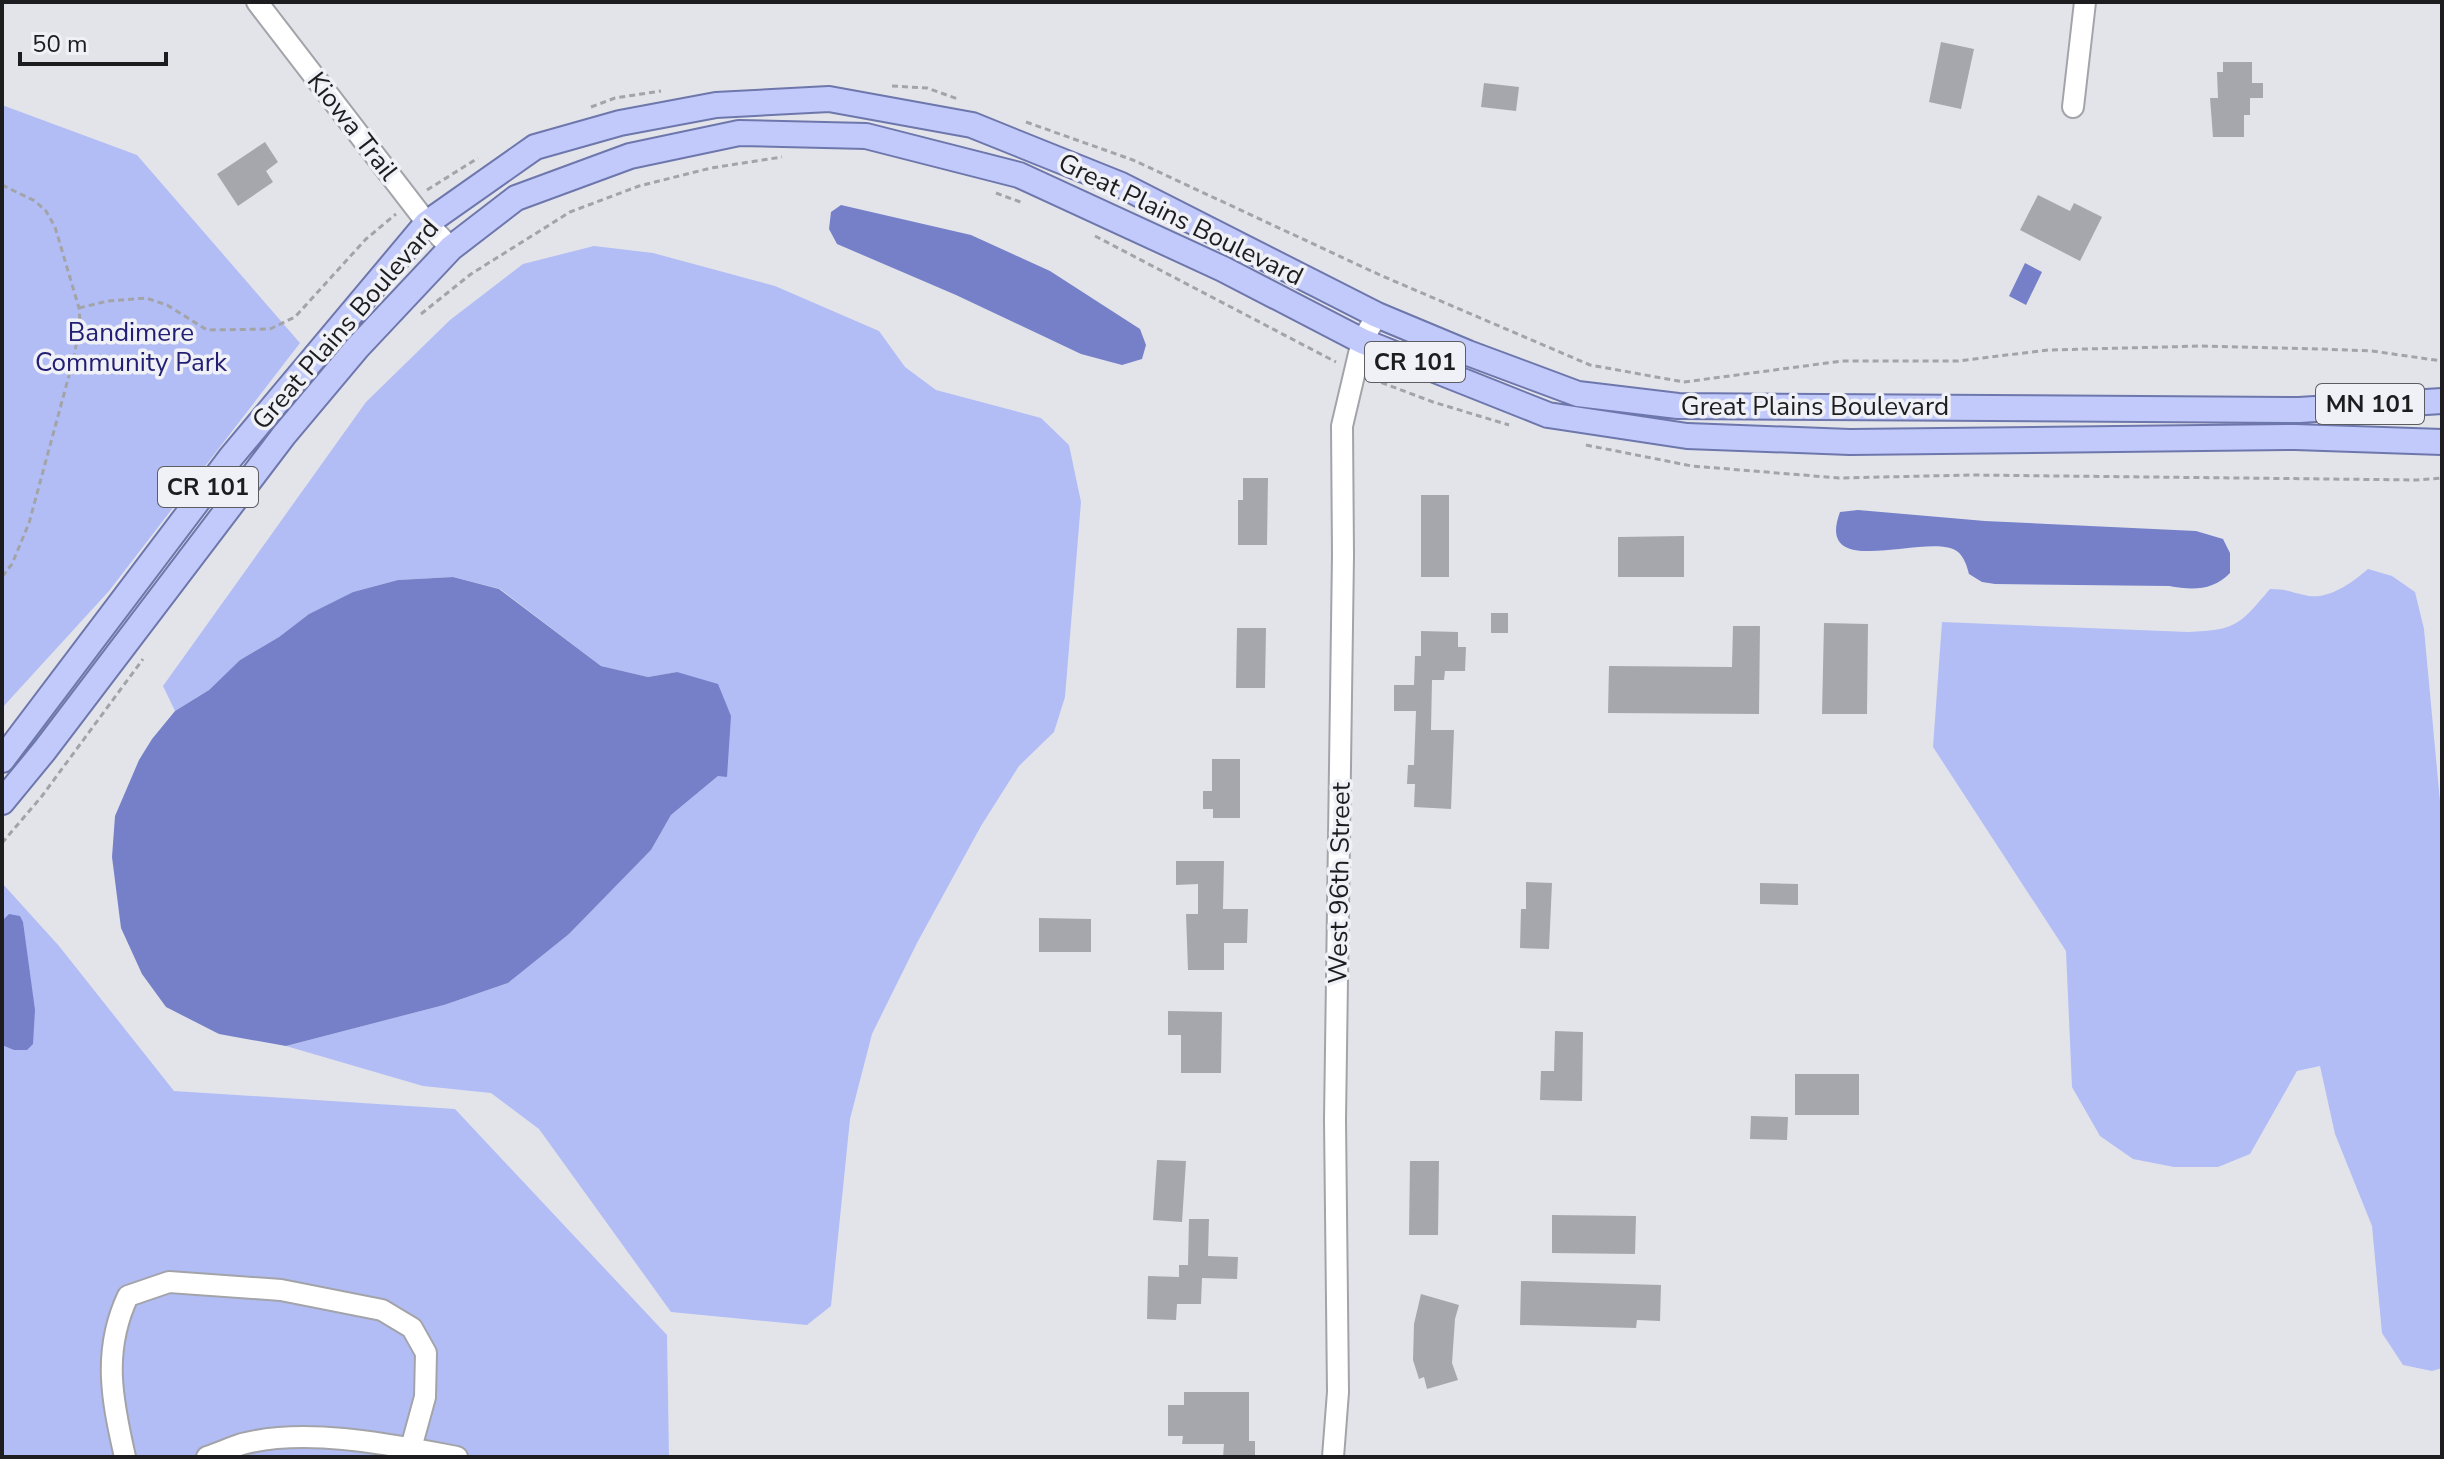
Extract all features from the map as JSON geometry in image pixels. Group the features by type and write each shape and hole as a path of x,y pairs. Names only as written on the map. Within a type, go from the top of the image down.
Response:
{"main road":[{"name":"Great Plains Boulevard","path":"2,760 231,457 427,223 535,147 620,123 716,105 829,99 972,125 1121,185 1377,315 1578,394 1677,406 2299,410 2442,401"},
{"name":"Great Plains Boulevard","path":"2,802 284,435 357,348 451,248 516,198 630,156 739,133 866,136 1019,175 1223,269 1362,341 1548,415 1687,436 1850,442 2295,437 2442,442"}],"street":[{"name":"Kiowa Trail","path":"257,2 427,223 451,248"},
{"path":"2073,107 2085,2"},
{"name":"West 96th Street","path":"1333,1457 1338,1392 1335,1120 1342,426 1362,341 1377,315"},
{"path":"125,1457 112,1398 113,1338 128,1296 169,1282 281,1290 382,1310 412,1328 426,1353 425,1397 411,1448"},
{"path":"207,1457 244,1444 288,1439 366,1440 457,1457"}],"path":[{"path":"414,321 471,274 570,212 639,186 711,168 782,157"},
{"path":"2,185 35,201 46,211 79,308 80,323 74,357 29,523 12,564 2,577"},
{"path":"988,190 1030,205"},
{"path":"1092,234 1354,372 1433,402 1518,427"},
{"path":"1578,442 1692,466 1839,478 1971,475 2442,478"},
{"path":"2,843 42,796 147,653"}],"green space":[{"name":"Bandimere Community Park","path":"2,105 137,155 300,343 109,591 2,708"},
{"path":"594,246 653,253 775,286 879,331 905,367 936,390 1041,418 1069,445 1081,502 1065,697 1054,732 1019,766 981,826 872,1034 850,1119 831,1306 807,1325 671,1312 539,1129 491,1093 423,1086 286,1046 444,1005 508,983 569,934 651,850 671,815 718,776 727,776 677,672 648,677 601,666 500,589 453,577 398,580 353,592 309,614 279,637 240,660 209,690 175,711 163,686 366,402 450,320 523,264"},
{"path":"2368,569 2392,576 2415,592 2424,629 2442,823 2442,1368 2432,1371 2403,1365 2382,1333 2372,1226 2335,1134 2320,1066 2297,1071 2250,1154 2218,1167 2174,1167 2133,1159 2100,1136 2072,1087 2066,951 1933,747 1942,622 2188,632 2217,630 2243,618 2270,589 2309,596 2325,595 2348,584"},
{"path":"2,883 59,946 174,1091 455,1109 667,1335 669,1457 2,1457"}],"shaded area":[{"path":"841,205 971,235 1050,271 1140,329 1146,345 1142,359 1122,365 1081,354 956,295 837,244 829,229 831,212"},
{"path":"2025,263 2042,272 2026,305 2009,296"},
{"path":"1858,510 1985,521 2196,531 2223,539 2230,553 2230,573 2217,583 2194,588 1982,582 1969,574 1958,552 1944,547 1879,551 1843,546 1836,533 1840,512"},
{"path":"453,577 499,589 601,666 648,677 677,672 718,684 731,716 727,777 718,776 671,815 651,850 569,934 508,983 444,1005 286,1046 219,1034 166,1007 142,974 121,928 112,857 115,816 139,760 152,739 175,711 209,690 240,660 279,637 309,614 353,592 398,580"},
{"path":"9,914 20,916 23,922 35,1010 33,1044 27,1050 14,1050 2,1045 2,921"}],"building":[{"path":"1941,42 1974,49 1961,109 1929,102"},
{"path":"2223,62 2252,62 2252,83 2263,83 2263,98 2250,98 2250,115 2244,115 2244,137 2213,137 2210,98 2218,98 2217,72 2223,72"},
{"path":"1484,83 1519,87 1516,111 1481,107"},
{"path":"265,142 278,162 266,171 273,182 238,206 217,174"},
{"path":"2038,195 2070,211 2074,203 2102,217 2080,261 2020,230"},
{"path":"1243,478 1268,478 1267,545 1238,545 1238,500 1243,500"},
{"path":"1421,495 1449,495 1449,577 1421,577"},
{"path":"1684,536 1684,577 1618,577 1618,537"},
{"path":"1491,613 1508,613 1508,633 1491,633"},
{"path":"1824,623 1868,624 1867,714 1822,714"},
{"path":"1733,626 1760,626 1759,714 1608,713 1609,666 1732,667"},
{"path":"1237,628 1266,628 1265,688 1236,688"},
{"path":"1421,631 1458,632 1458,647 1466,647 1465,671 1445,671 1444,680 1432,680 1431,730 1454,730 1451,809 1414,807 1415,784 1407,784 1408,765 1414,765 1416,711 1394,711 1394,685 1414,685 1415,656 1421,656"},
{"path":"1212,759 1240,759 1240,818 1213,818 1213,809 1203,809 1203,791 1212,791"},
{"path":"1176,861 1224,861 1223,909 1248,909 1247,943 1224,943 1224,970 1188,970 1186,914 1198,914 1198,884 1176,885"},
{"path":"1526,882 1552,883 1549,949 1520,948 1521,909 1526,909"},
{"path":"1760,883 1798,884 1798,905 1760,904"},
{"path":"1039,918 1091,919 1091,952 1039,952"},
{"path":"1168,1011 1222,1012 1221,1073 1181,1073 1181,1035 1168,1035"},
{"path":"1555,1031 1583,1032 1582,1101 1540,1100 1541,1071 1554,1071"},
{"path":"1795,1074 1859,1074 1859,1115 1795,1115"},
{"path":"1751,1116 1788,1117 1787,1140 1750,1139"},
{"path":"1157,1160 1186,1161 1182,1222 1153,1220"},
{"path":"1410,1161 1439,1161 1438,1235 1409,1235"},
{"path":"1552,1215 1636,1216 1635,1254 1552,1253"},
{"path":"1189,1219 1209,1219 1208,1256 1238,1257 1237,1279 1202,1278 1201,1304 1177,1304 1176,1320 1147,1319 1148,1276 1179,1277 1179,1265 1188,1265"},
{"path":"1521,1281 1661,1285 1660,1321 1637,1320 1636,1328 1520,1325"},
{"path":"1421,1294 1459,1305 1452,1363 1458,1380 1427,1389 1424,1377 1419,1379 1413,1360 1414,1324"},
{"path":"1184,1392 1249,1392 1249,1441 1255,1441 1255,1457 1223,1457 1224,1444 1182,1444 1183,1436 1168,1436 1168,1405 1184,1405"}]}
